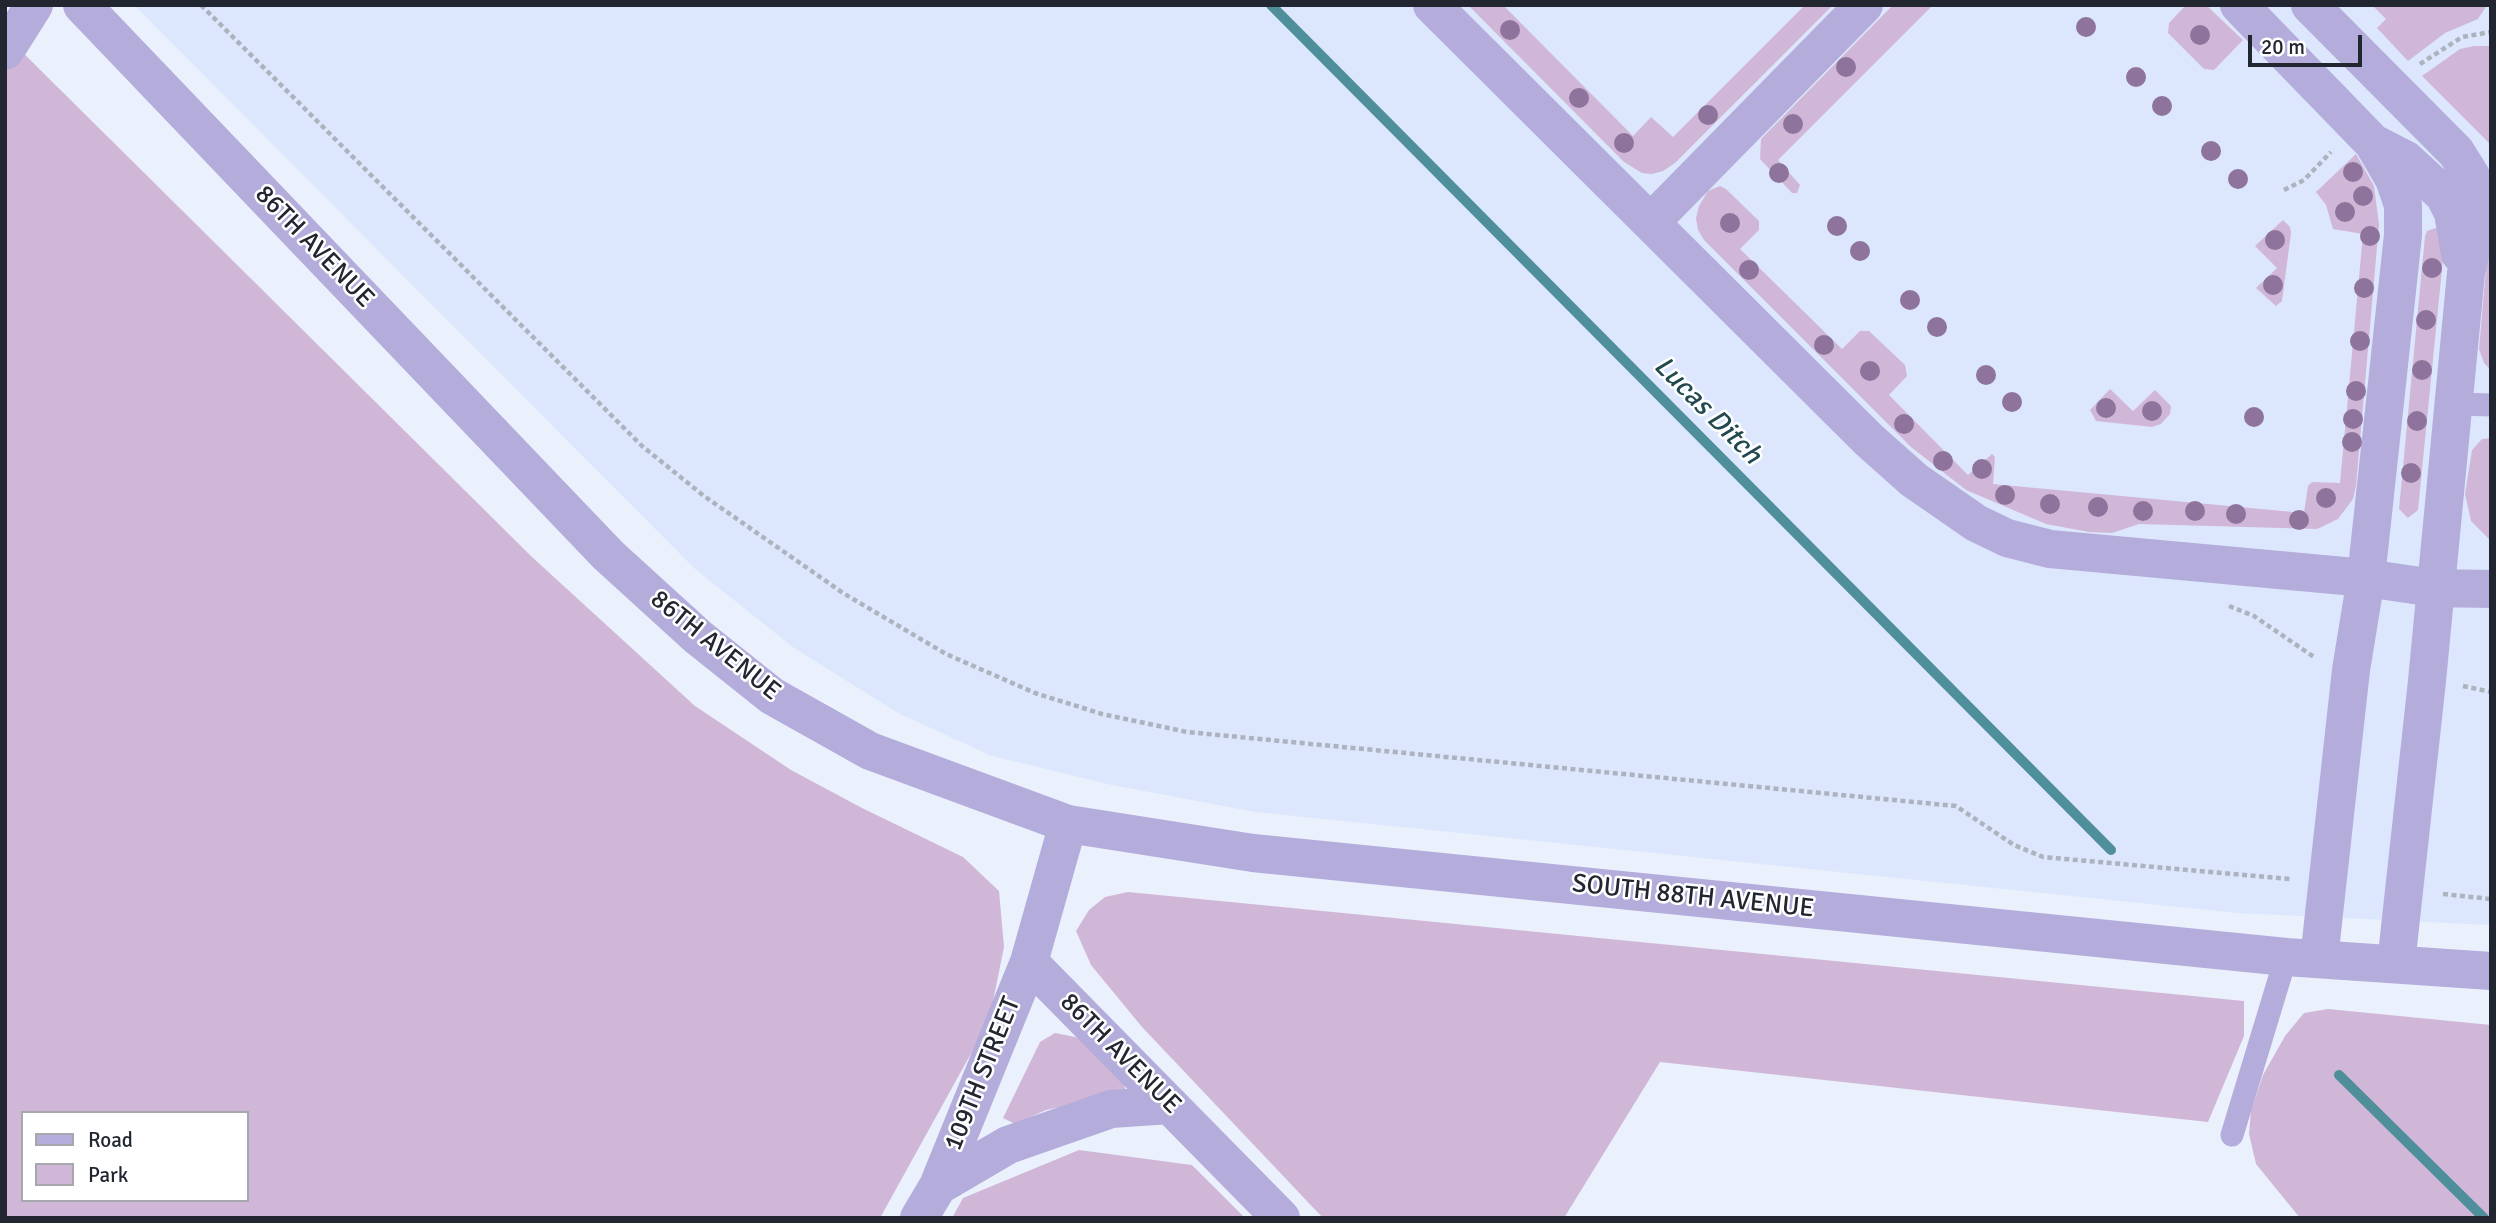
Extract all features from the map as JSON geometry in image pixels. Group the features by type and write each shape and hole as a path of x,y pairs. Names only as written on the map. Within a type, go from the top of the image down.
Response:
{"street":[{"path":"5,51 34,5"},
{"name":"86TH AVENUE","path":"82,5 608,555 698,637 772,696 870,751 1068,824"},
{"path":"1432,5 1868,440 1914,480 1976,523 2007,538 2050,549 2366,578 2434,588 2491,589"},
{"path":"1651,222 1864,5"},
{"path":"2239,5 2373,143 2394,179 2403,205 2403,235 2366,578 2303,958"},
{"path":"2310,5 2456,152 2471,176 2476,199 2474,238 2466,273"},
{"path":"2373,143 2406,160 2444,195 2453,213 2466,273 2473,405 2434,588 2427,681 2396,964 2491,971"},
{"path":"1029,962 1068,824"},
{"name":"SOUTH 88TH AVENUE","path":"1068,824 1253,853 2303,958 2396,964"},
{"name":"86TH AVENUE","path":"1029,962 1281,1218"},
{"name":"109TH STREET","path":"928,1202 1029,962"},
{"name":"109TH STREET","path":"928,1202 1008,1145 1111,1108 1170,1105"}],"lane":[{"path":"2232,1135 2303,958"}],"path":[{"path":"201,5 642,446 704,496 843,593 946,654 1035,693 1102,714 1187,732 1956,806 2014,845 2043,857 2075,862 2291,879 2293,865"},
{"path":"2416,66 2462,37 2491,32"},
{"path":"2284,190 2304,180 2332,151"},
{"path":"2460,685 2491,692"},
{"path":"2442,894 2491,899"}],"shaded area":[{"path":"134,5 2491,5 2491,925 2237,913 1256,812 1112,785 992,756 898,713 794,648 695,569"}],"green space":[{"path":"1468,5 1503,5 1633,136 1651,117 1673,137 1805,5 1833,5 1675,163 1652,174 1642,173 1624,162"},
{"path":"1893,5 1933,5 1778,160 1800,185 1797,193 1792,193 1760,159 1761,139"},
{"path":"2186,5 2206,5 2243,40 2214,70 2204,69 2168,33 2169,23"},
{"path":"2372,5 2487,5 2478,19 2445,33 2408,61 2377,28 2386,19"},
{"path":"5,35 532,557 695,706 791,770 963,857 999,891 1004,947 989,1021 880,1218 5,1218"},
{"path":"2491,46 2491,145 2422,76 2460,49"},
{"path":"2356,154 2374,186 2379,224 2356,486 2353,499 2338,519 2317,529 2139,524 2112,533 2089,532 2046,524 1966,490 1911,447 1704,240 1698,230 1696,218 1699,206 1708,191 1720,186 1726,189 1759,221 1759,230 1740,249 1842,349 1860,331 1869,331 1905,365 1907,376 1889,395 1968,475 1992,454 1995,457 1993,484 2304,513 2308,486 2312,482 2340,483 2363,234 2333,229 2326,205 2316,192"},
{"path":"2491,211 2491,370 2484,363 2479,349"},
{"path":"2283,220 2290,227 2291,233 2282,301 2276,306 2256,288 2277,268 2255,246"},
{"path":"2436,228 2445,239 2418,510 2408,518 2399,509 2425,236 2427,231"},
{"path":"2110,389 2133,411 2155,390 2171,406 2170,414 2161,424 2152,427 2096,421 2090,410"},
{"path":"2491,438 2491,541 2471,521 2465,494 2472,450 2482,439"},
{"path":"1128,892 2244,1001 2244,1036 2208,1122 1660,1062 1564,1218 1323,1218 1142,1027 1091,965 1076,931 1089,910 1105,897"},
{"path":"2328,1009 2491,1025 2491,1218 2300,1218 2256,1164 2249,1134 2251,1111 2263,1075 2285,1036 2304,1013"},
{"path":"1055,1033 1080,1038 1122,1076 1126,1093 1046,1110 1015,1124 1003,1118 1040,1042"},
{"path":"1079,1150 1192,1165 1245,1218 952,1218 963,1198"}],"waterway":[{"name":"Lucas Ditch","path":"1271,5 2111,850"},
{"name":"Lucas Ditch","path":"2339,1075 2484,1218"}]}
